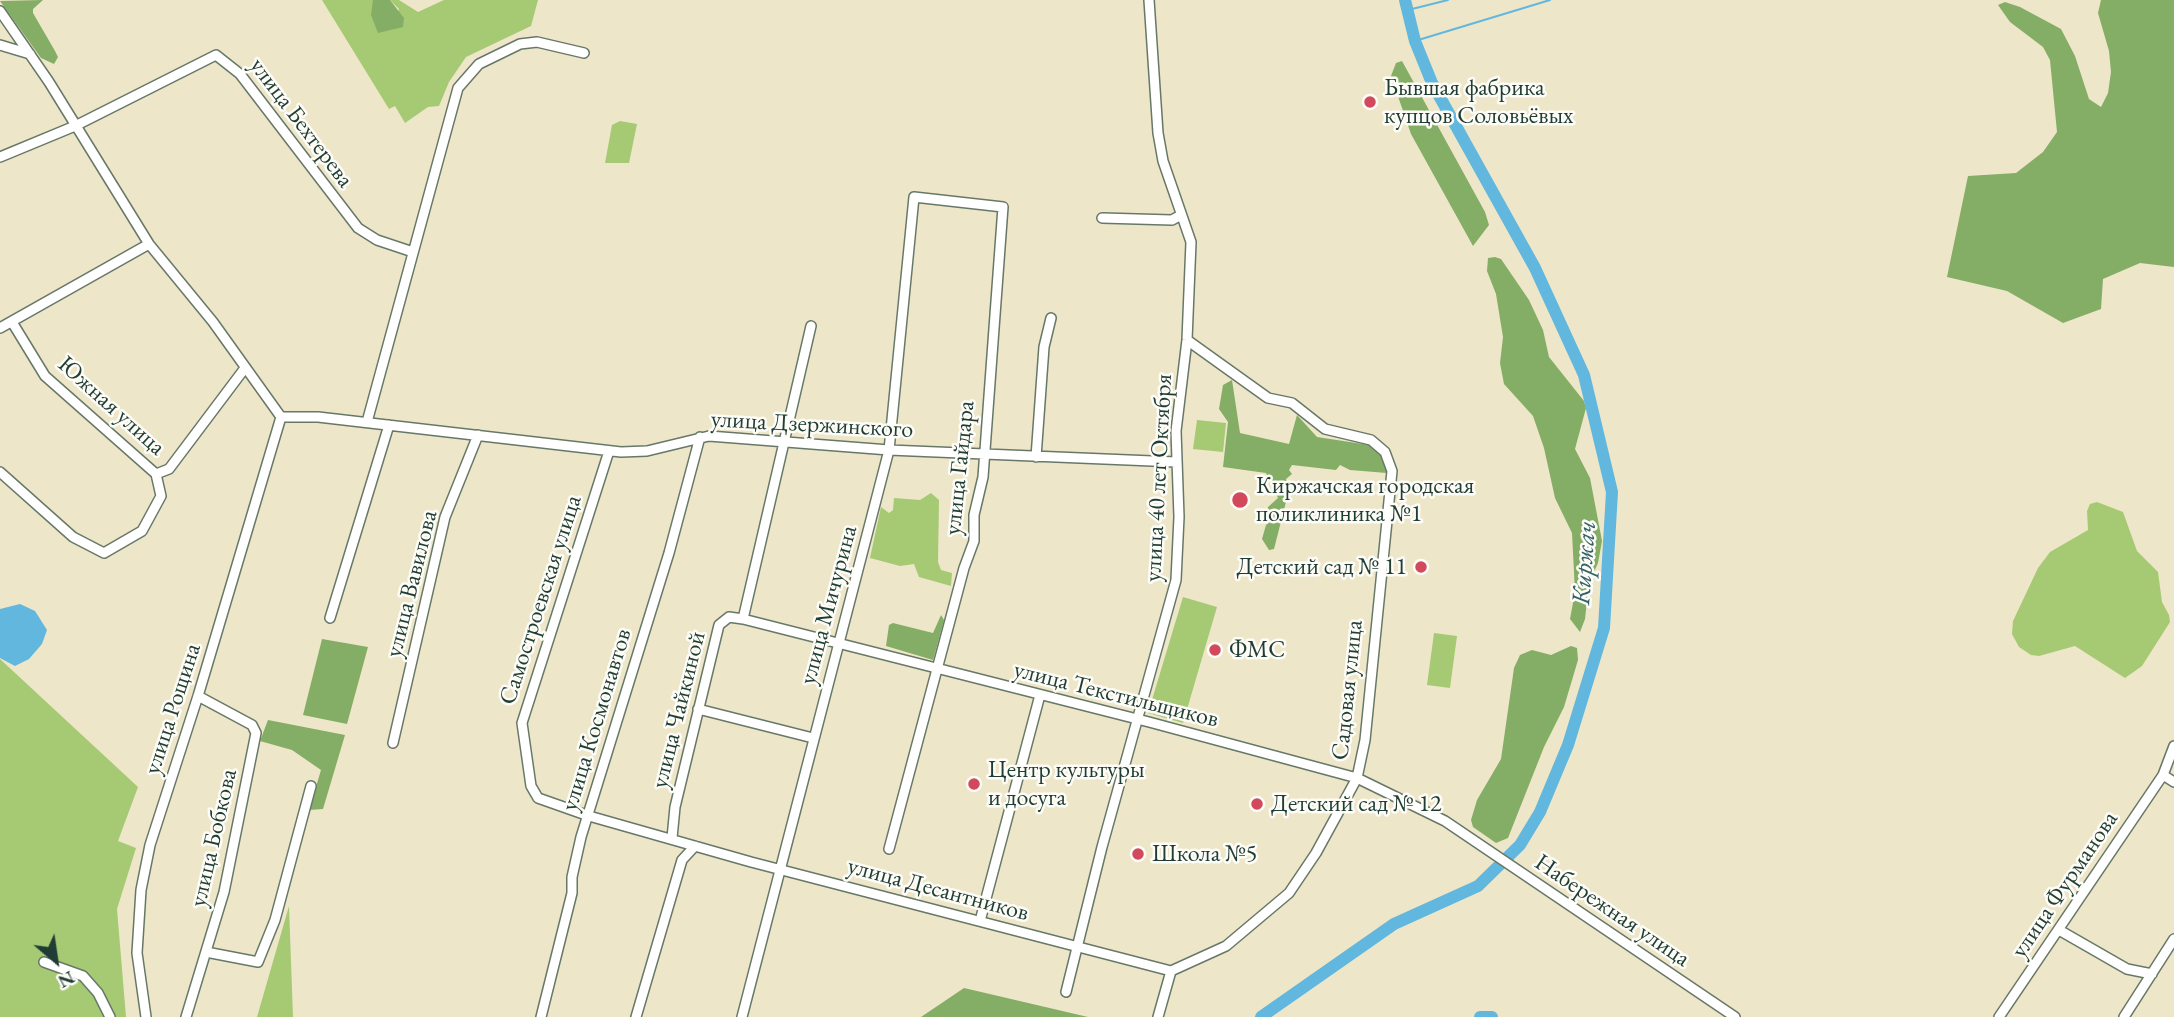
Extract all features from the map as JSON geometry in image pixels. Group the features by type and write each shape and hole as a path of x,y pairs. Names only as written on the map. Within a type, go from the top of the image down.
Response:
{"street":[{"name":"улица 40 лет Октября","path":"1066,992 1176,580 1179,517 1177,419 1187,340 1191,242 1163,161 1158,133 1149,0"},
{"path":"0,11 30,54 149,244 213,322 281,417"},
{"path":"367,422 452,103 468,74 493,55 529,42 584,53"},
{"path":"0,45 30,54"},
{"name":"улица Бехтерева","path":"0,157 75,126 212,55 222,57 240,74 358,228 377,240 413,252"},
{"name":"улица Гайдара","path":"889,849 964,568 974,541 974,515 983,477 1003,208 914,197"},
{"name":"улица Мичурина","path":"742,1017 813,738 841,644 889,450 914,197"},
{"path":"1102,218 1172,220 1181,215"},
{"path":"0,328 149,244"},
{"path":"1036,457 1044,347 1051,318"},
{"name":"Южная улица","path":"12,321 45,376 156,474 169,469 245,368"},
{"name":"улица Чайкиной","path":"681,860 674,839 675,807 698,709 719,625 729,618 743,620 811,326"},
{"name":"Садовая улица","path":"1171,971 1226,946 1289,893 1316,853 1357,778 1365,740 1392,471 1385,452 1371,440 1325,429 1292,403 1268,398 1187,340"},
{"name":"улица Дзержинского","path":"281,417 318,417 367,422 609,451 647,451 700,437 984,455 1176,462"},
{"name":"улица Рощина","path":"146,1017 137,953 141,890 150,845 198,696 281,417"},
{"path":"330,618 389,425"},
{"name":"улица Вавилова","path":"393,743 445,517 478,435"},
{"name":"улица Космонавтов","path":"541,1017 589,816 700,437"},
{"name":"Самостроевская улица","path":"589,816 542,800 531,786 522,723 609,451"},
{"path":"0,472 73,537 104,553 142,531 161,496 156,474"},
{"name":"улица Текстильщиков","path":"743,620 1138,719 1357,778 1398,795 1468,837"},
{"path":"980,921 1040,695"},
{"name":"улица Бобкова","path":"186,1017 224,892 256,733 253,725 198,696"},
{"path":"698,709 813,738"},
{"name":"улица Фурманова","path":"1999,1017 2163,775 2174,746"},
{"path":"2163,775 2174,782"},
{"path":"206,952 258,962 275,920 311,786"},
{"path":"589,816 674,839"},
{"name":"Набережная улица","path":"1468,837 1735,1017"},
{"name":"улица Десантников","path":"674,839 1171,971"},
{"name":"улица Чайкиной","path":"636,1017 681,860 695,846"},
{"path":"2059,930 2127,969 2152,974"},
{"path":"2124,1017 2174,939"},
{"path":"44,962 83,975 98,992 110,1017"},
{"path":"1158,1017 1171,971"}],"green space":[{"path":"43,0 33,9 33,13 58,57 54,64 41,58 0,1"},
{"path":"322,0 373,0 386,31 392,27 399,9 390,0 399,0 418,12 444,0 538,0 531,26 466,57 449,82 439,106 428,107 405,123 395,106 389,109"},
{"path":"373,0 390,0 404,18 403,27 378,33 371,15"},
{"path":"2101,0 2174,0 2174,267 2140,263 2103,279 2101,309 2063,323 2007,291 1947,277 1968,176 2016,173 2043,152 2057,132 2050,60 2043,47 2010,22 1998,5 2005,2 2020,7 2061,29 2075,56 2089,99 2101,107 2108,93 2111,72 2109,51 2098,13"},
{"path":"1402,61 1485,212 1489,225 1473,246 1411,134 1391,76 1396,63"},
{"path":"620,121 637,124 629,163 605,163 612,125"},
{"path":"1488,258 1501,259 1529,300 1543,330 1549,357 1584,401 1586,408 1575,449 1590,478 1602,541 1598,563 1589,583 1585,619 1580,632 1570,619 1575,592 1572,533 1555,498 1544,448 1533,416 1504,384 1500,363 1503,337 1496,294 1487,271"},
{"path":"1232,380 1240,433 1289,444 1297,415 1317,437 1376,446 1383,455 1387,473 1350,470 1340,465 1336,470 1292,465 1289,470 1292,474 1286,479 1289,490 1274,549 1269,550 1262,539 1266,525 1273,519 1267,512 1268,507 1278,498 1266,473 1223,467 1228,422 1219,409 1223,385"},
{"path":"1197,420 1226,423 1223,452 1193,449"},
{"path":"931,493 939,500 938,562 941,570 952,573 951,586 919,577 914,564 900,566 870,558 881,507 889,513 893,510 894,498 920,500"},
{"path":"2097,502 2123,512 2137,551 2158,572 2162,602 2169,615 2170,622 2142,666 2125,678 2075,646 2039,656 2031,655 2019,647 2012,634 2013,621 2038,568 2050,552 2088,530 2087,511 2090,504"},
{"path":"1183,597 1217,607 1183,723 1148,713"},
{"path":"941,615 944,620 933,660 886,646 889,625 893,623 933,633"},
{"path":"1434,633 1457,636 1450,688 1427,685"},
{"path":"322,639 368,647 347,724 303,715"},
{"path":"1571,646 1577,648 1578,660 1564,707 1544,747 1508,838 1496,843 1473,827 1471,820 1477,800 1501,759 1514,668 1520,655 1532,650 1551,655"},
{"path":"0,659 138,787 118,841 136,848 117,909 126,1017 0,1017"},
{"path":"268,720 345,735 323,809 309,810 321,770 292,750 260,741"},
{"path":"289,906 293,1017 257,1017"},
{"path":"964,988 1088,1017 921,1017"}],"water":[{"path":"20,604 35,611 47,630 42,644 29,659 15,666 0,658 0,609"}],"waterway":[{"name":"Киржач","path":"1261,1017 1394,924 1478,886 1520,845 1540,812 1568,745 1604,628 1612,492 1584,375 1535,268 1432,83 1415,41 1405,0"},
{"path":"1408,10 1448,0"},
{"path":"1415,41 1550,0"},
{"name":"Киржач","path":"1480,1017 1492,1017"}],"place":[{"name":"Бывшая фабрика купцов Соловьёвых","path":"1370,102"},
{"name":"Киржачская городская поликлиника №1","path":"1240,500"},
{"name":"Детский сад № 11","path":"1421,567"},
{"name":"ФМС","path":"1215,650"},
{"name":"Центр культуры и досуга","path":"974,784"},
{"name":"Детский сад № 12","path":"1257,804"},
{"name":"Школа №5","path":"1138,854"}]}
